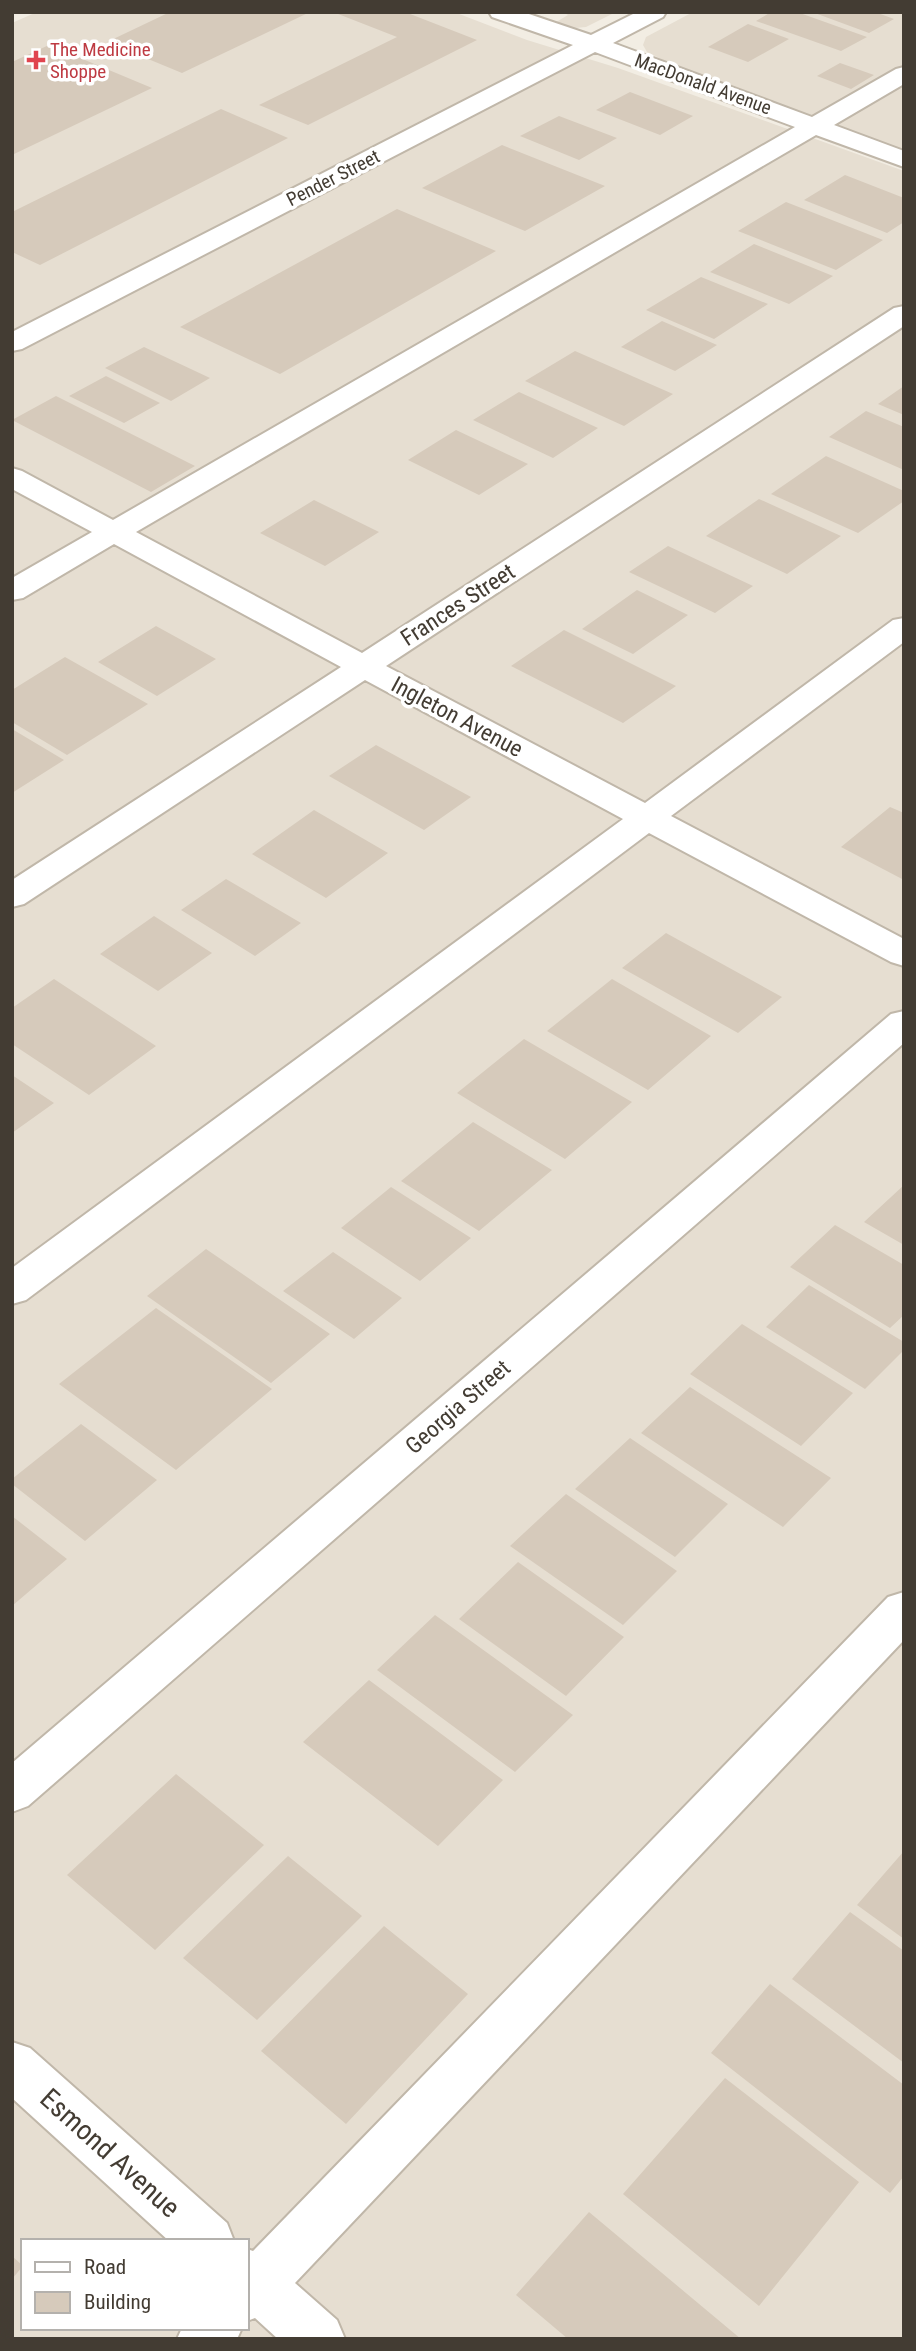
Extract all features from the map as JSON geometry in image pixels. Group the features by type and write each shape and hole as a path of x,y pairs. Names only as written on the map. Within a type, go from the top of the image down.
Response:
{"street":[{"name":"MacDonald Avenue","path":"500,12 904,160"},
{"name":"Pender Street","path":"12,343 655,12"},
{"path":"12,591 904,75"},
{"name":"Frances Street","path":"12,896 904,314"},
{"name":"Ingleton Avenue","path":"12,477 904,954"},
{"path":"12,1289 904,627"},
{"name":"Georgia Street","path":"12,1792 904,1023"},
{"path":"318,2339 250,2285 904,1610"},
{"name":"Esmond Avenue","path":"12,2066 206,2239"}],"shaded area":[{"path":"37,12 454,12 904,171 904,2339 12,2339 12,23"},
{"path":"563,12 616,12 586,27 564,29 553,24 568,15"},
{"path":"693,12 904,12 904,152 681,69 647,52 643,45 646,37"}],"building":[{"path":"170,12 310,12 182,73 107,42"},
{"path":"333,12 405,12 477,40 308,125 259,105 397,37"},
{"path":"771,12 797,12 867,37 841,51 756,21"},
{"path":"812,12 875,12 894,19 869,33"},
{"path":"748,24 789,39 748,62 708,47"},
{"path":"49,45 152,88 12,155 12,62"},
{"path":"840,63 874,75 851,89 817,76"},
{"path":"630,92 693,116 660,135 596,110"},
{"path":"221,109 288,138 40,265 12,252 12,212"},
{"path":"559,116 617,138 579,160 520,136"},
{"path":"502,145 605,186 525,231 422,188"},
{"path":"845,175 904,198 904,222 887,233 804,200"},
{"path":"786,202 883,240 836,270 738,231"},
{"path":"397,209 496,251 280,374 180,327"},
{"path":"754,244 833,276 789,304 710,272"},
{"path":"701,277 768,304 714,339 646,310"},
{"path":"662,321 717,345 675,371 621,347"},
{"path":"144,347 210,378 171,401 105,368"},
{"path":"575,351 673,394 624,426 525,381"},
{"path":"106,376 160,403 124,423 69,396"},
{"path":"904,386 904,415 878,404"},
{"path":"519,392 598,428 553,458 473,420"},
{"path":"56,396 195,466 151,492 12,420"},
{"path":"866,411 904,427 904,470 829,437"},
{"path":"456,430 528,464 479,495 408,460"},
{"path":"826,456 904,491 904,501 858,533 771,494"},
{"path":"759,499 841,536 787,574 706,536"},
{"path":"314,500 379,532 325,566 260,533"},
{"path":"668,546 753,586 715,613 629,572"},
{"path":"637,590 688,615 633,654 582,629"},
{"path":"156,626 216,659 157,696 98,662"},
{"path":"564,630 676,686 623,723 511,666"},
{"path":"65,657 148,704 67,755 12,722 12,690"},
{"path":"12,729 64,760 12,793"},
{"path":"376,745 471,797 424,830 329,776"},
{"path":"890,807 904,813 904,880 841,847"},
{"path":"314,810 388,853 326,898 252,854"},
{"path":"226,879 301,923 255,956 181,910"},
{"path":"154,916 212,953 158,991 100,954"},
{"path":"666,933 782,997 738,1033 622,968"},
{"path":"54,979 156,1046 89,1095 12,1044 12,1008"},
{"path":"612,979 711,1036 648,1090 547,1031"},
{"path":"524,1039 632,1102 565,1159 457,1093"},
{"path":"12,1075 54,1103 12,1133"},
{"path":"473,1122 552,1170 479,1231 401,1181"},
{"path":"904,1185 904,1245 864,1222"},
{"path":"391,1187 471,1238 420,1281 341,1228"},
{"path":"835,1225 904,1265 904,1315 890,1328 790,1267"},
{"path":"206,1249 330,1334 271,1383 147,1296"},
{"path":"333,1252 402,1298 354,1339 283,1291"},
{"path":"809,1285 904,1342 904,1350 865,1389 766,1327"},
{"path":"156,1308 272,1389 176,1470 59,1384"},
{"path":"742,1324 853,1393 801,1446 690,1374"},
{"path":"690,1387 831,1478 783,1527 641,1433"},
{"path":"81,1424 157,1480 85,1541 12,1484 12,1479"},
{"path":"630,1438 728,1504 675,1557 575,1489"},
{"path":"566,1494 677,1571 623,1625 510,1546"},
{"path":"12,1516 67,1559 12,1606"},
{"path":"518,1562 624,1637 566,1696 459,1619"},
{"path":"435,1615 573,1715 515,1772 377,1670"},
{"path":"369,1680 503,1780 438,1846 303,1742"},
{"path":"176,1774 264,1845 155,1950 67,1875"},
{"path":"904,1851 904,1939 857,1905"},
{"path":"288,1856 362,1916 257,2020 183,1958"},
{"path":"850,1912 904,1951 904,2063 792,1979"},
{"path":"384,1926 468,1994 346,2124 261,2051"},
{"path":"770,1984 904,2085 904,2176 890,2193 711,2053"},
{"path":"725,2078 859,2182 759,2306 623,2194"},
{"path":"589,2212 741,2339 568,2339 516,2295"},
{"path":"12,2256 21,2264 21,2268 12,2279"}],"place":[{"name":"The Medicine Shoppe","path":"36,60"}]}
